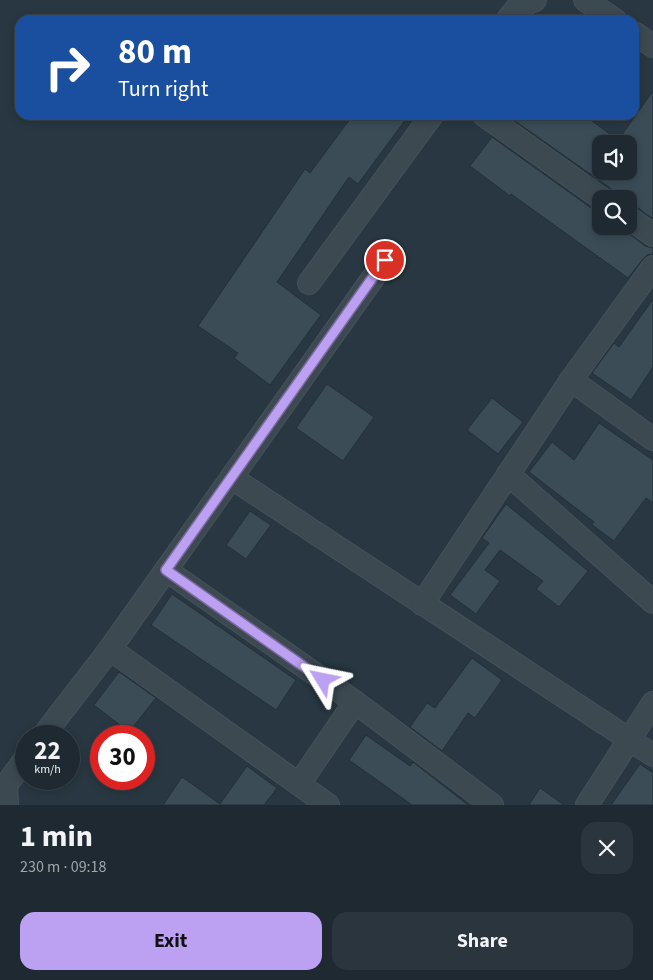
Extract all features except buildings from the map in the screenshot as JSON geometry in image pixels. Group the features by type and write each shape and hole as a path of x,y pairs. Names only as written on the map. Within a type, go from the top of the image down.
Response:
{"street":[{"path":"511,15 516,9 535,0"},
{"path":"585,0 607,15"},
{"path":"639,36 653,46"},
{"path":"309,283 428,120"},
{"path":"491,120 592,192"},
{"path":"637,224 653,235"},
{"path":"51,725 110,649 385,260"},
{"path":"422,604 571,380 653,267"},
{"path":"571,380 653,439"},
{"path":"508,474 653,602"},
{"path":"232,478 653,755"},
{"path":"166,570 355,702 492,805"},
{"path":"110,649 328,805"},
{"path":"299,784 355,702"},
{"path":"587,805 653,703"},
{"path":"7,805 6,784 15,772"}],"route":[{"path":"323,680 166,570 385,260"}]}
